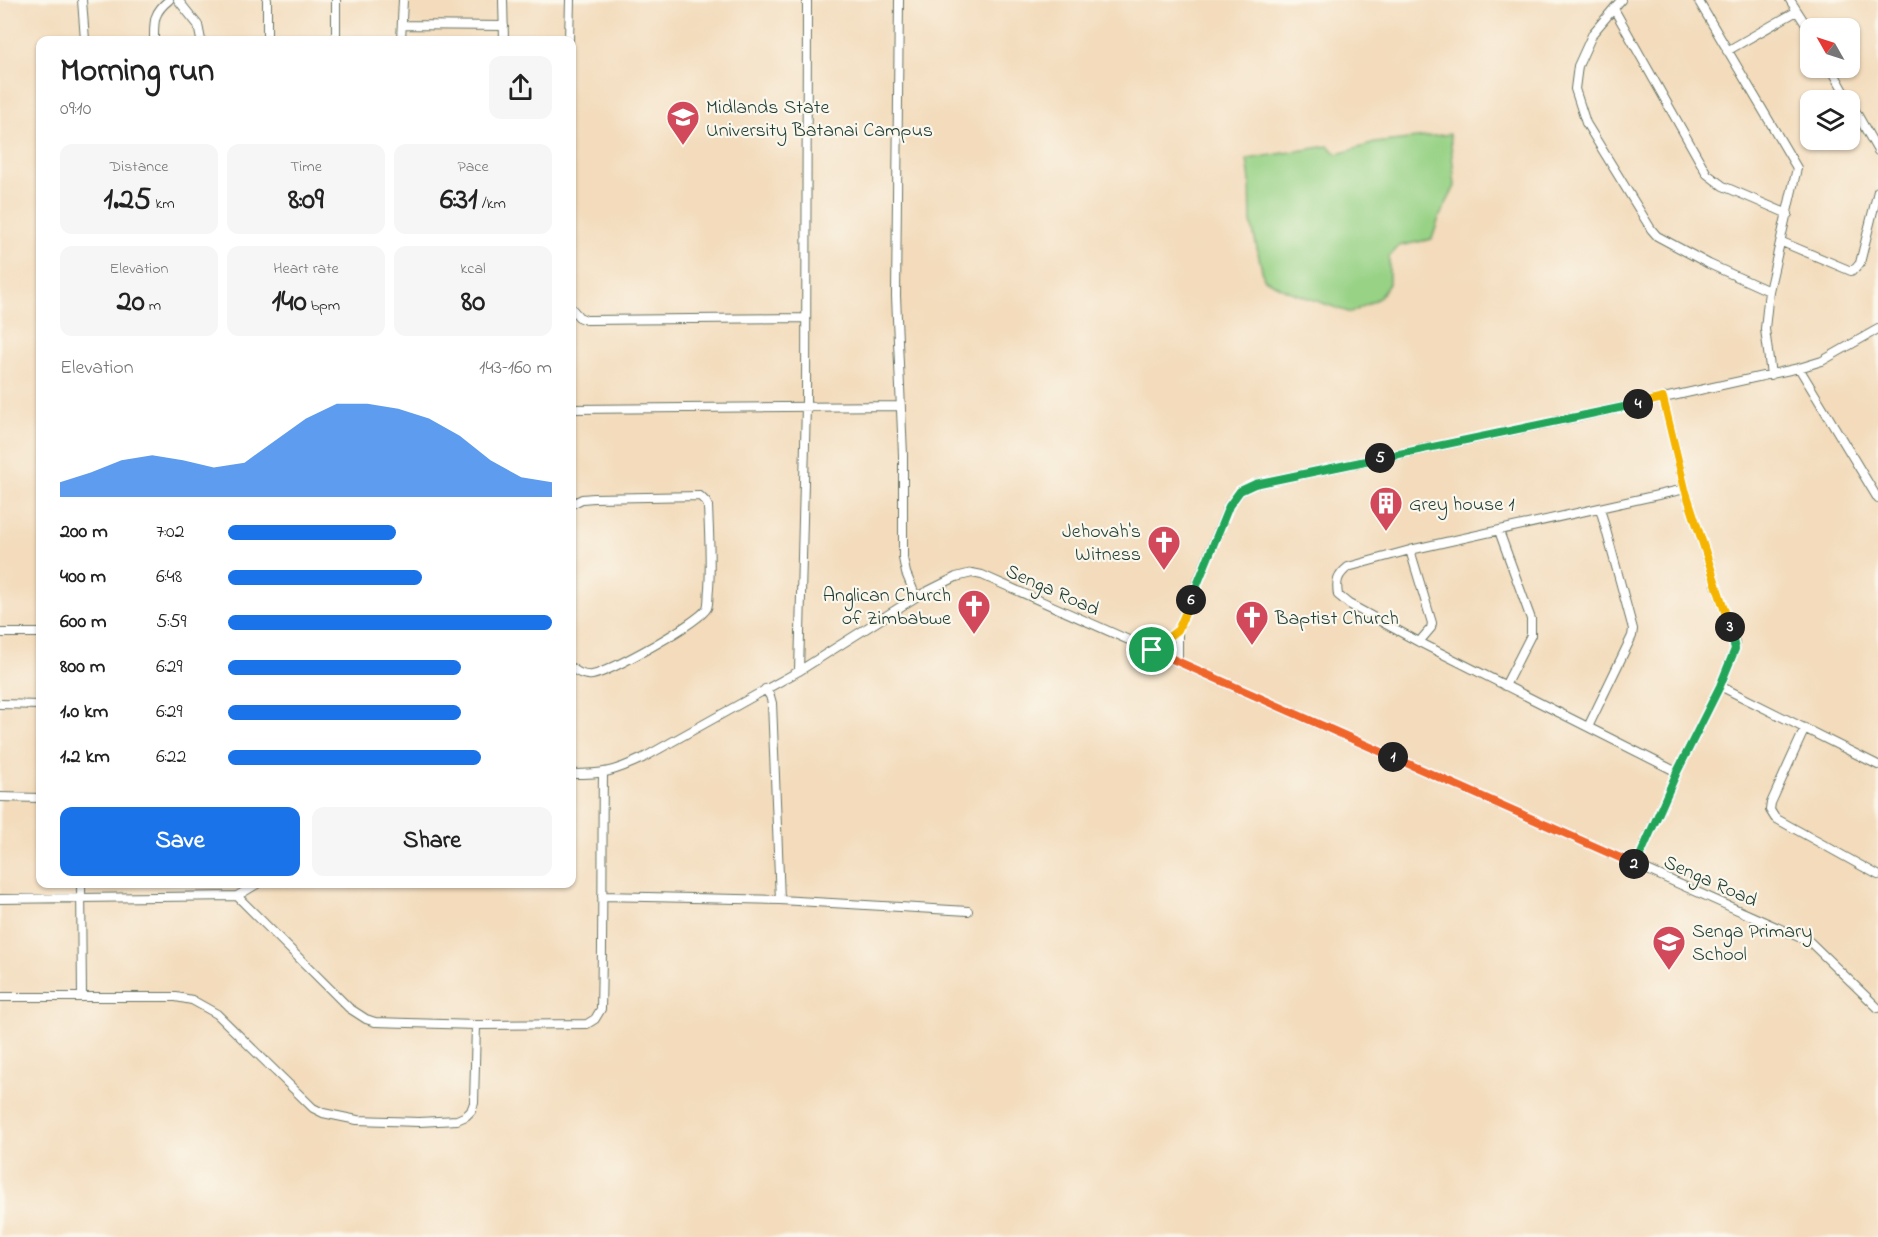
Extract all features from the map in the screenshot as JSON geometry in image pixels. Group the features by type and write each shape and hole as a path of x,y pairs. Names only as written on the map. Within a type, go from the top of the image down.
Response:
{"street":[{"path":"82,0 85,36"},
{"path":"154,36 155,18 168,0"},
{"path":"178,0 198,25 200,36"},
{"path":"267,0 267,36"},
{"path":"336,0 336,36"},
{"path":"402,36 403,0"},
{"path":"503,0 504,36"},
{"path":"569,36 570,0"},
{"path":"799,671 806,406 807,0"},
{"path":"899,0 896,296 903,455 903,558 906,573 916,597"},
{"path":"1621,0 1593,33 1578,66 1575,89 1586,123 1657,236 1709,264 1770,291"},
{"path":"1698,0 1797,168 1770,291 1765,329 1771,375"},
{"path":"1790,0 1801,18"},
{"path":"1614,9 1707,174 1723,186 1788,214"},
{"path":"1727,51 1797,11"},
{"path":"403,25 504,27"},
{"path":"1837,78 1878,151"},
{"path":"1782,242 1851,271 1860,263 1878,191"},
{"path":"576,314 586,320 806,318"},
{"path":"1178,661 1178,630 1229,506 1240,491 1255,484 1578,417 1799,368 1822,361 1878,330"},
{"path":"1799,368 1878,500"},
{"path":"1636,865 1735,649 1685,489 1663,398"},
{"path":"576,410 900,406"},
{"path":"1677,772 1419,642 1349,603 1338,595 1336,582 1348,567 1410,550 1685,489"},
{"path":"576,502 594,498 700,496 708,506 710,573 707,608 688,625 597,674 586,675 576,671"},
{"path":"1588,728 1632,636 1633,629 1600,508"},
{"path":"1499,531 1532,627 1531,635 1505,686"},
{"path":"1410,550 1432,623 1431,628 1419,642"},
{"name":"Senga Road","path":"576,774 603,774 643,758 799,671 916,597 956,577 972,573 982,575 1178,661 1810,942 1878,1008"},
{"path":"1152,650 1178,630"},
{"path":"0,633 36,633"},
{"path":"1720,686 1878,765"},
{"path":"765,689 772,703 780,900"},
{"path":"0,704 36,705"},
{"path":"1805,728 1771,803 1770,810 1775,818 1878,875"},
{"path":"237,896 349,1008 366,1019 383,1023 587,1024 595,1019 601,1009 603,774"},
{"path":"0,797 36,798"},
{"path":"81,888 82,997"},
{"path":"0,899 237,896 250,888"},
{"path":"602,896 780,900 968,911"},
{"path":"0,997 176,997 192,1000 217,1014 313,1108 323,1113 357,1120 428,1122 457,1120 466,1116 474,1103 476,1025"}],"green space":[{"path":"1450,134 1455,186 1439,218 1432,239 1399,246 1389,257 1389,284 1379,298 1351,313 1288,291 1264,279 1251,222 1247,159 1328,146 1338,154 1375,143"}],"place":[{"name":"Midlands State University Batanai Campus","path":"683,146"},
{"name":"Grey house 1","path":"1386,532"},
{"name":"Jehovah's Witness","path":"1164,571"},
{"name":"Anglican Church of Zimbabwe","path":"974,635"},
{"name":"Baptist Church","path":"1252,646"},
{"name":"Senga Primary School","path":"1669,971"}],"route":[{"path":"1663,398 1685,489 1735,643 1735,649 1720,686 1677,772 1636,865 1152,650 1178,630 1229,506 1240,491 1255,484 1663,398"}]}
